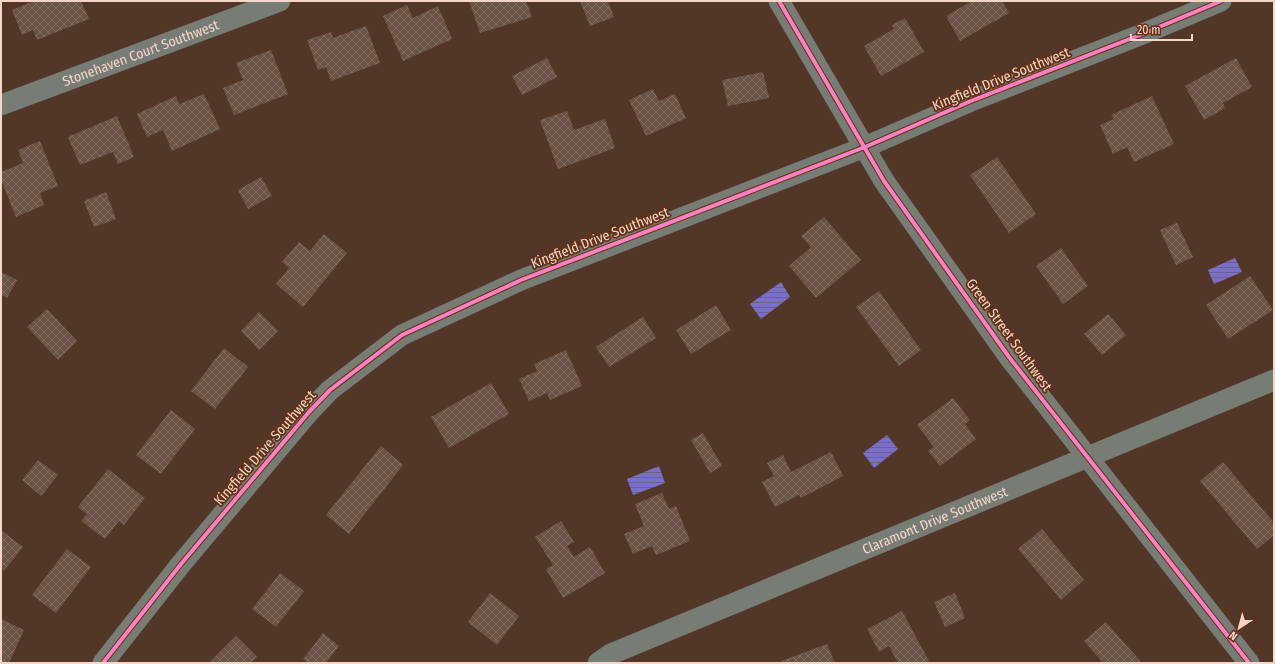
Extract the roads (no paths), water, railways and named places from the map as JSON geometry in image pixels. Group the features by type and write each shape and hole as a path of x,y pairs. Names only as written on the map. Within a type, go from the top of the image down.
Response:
{"street":[{"name":"Stonehaven Court Southwest","path":"1,105 280,1"},
{"name":"Green Street Southwest","path":"779,1 884,181 1009,357 1249,663"},
{"name":"Kingfield Drive Southwest","path":"103,663 181,564 309,412 330,390 402,335 522,280 864,147 971,101 1140,35 1221,1"},
{"name":"Claramont Drive Southwest","path":"598,663 619,651 1274,380"}]}
